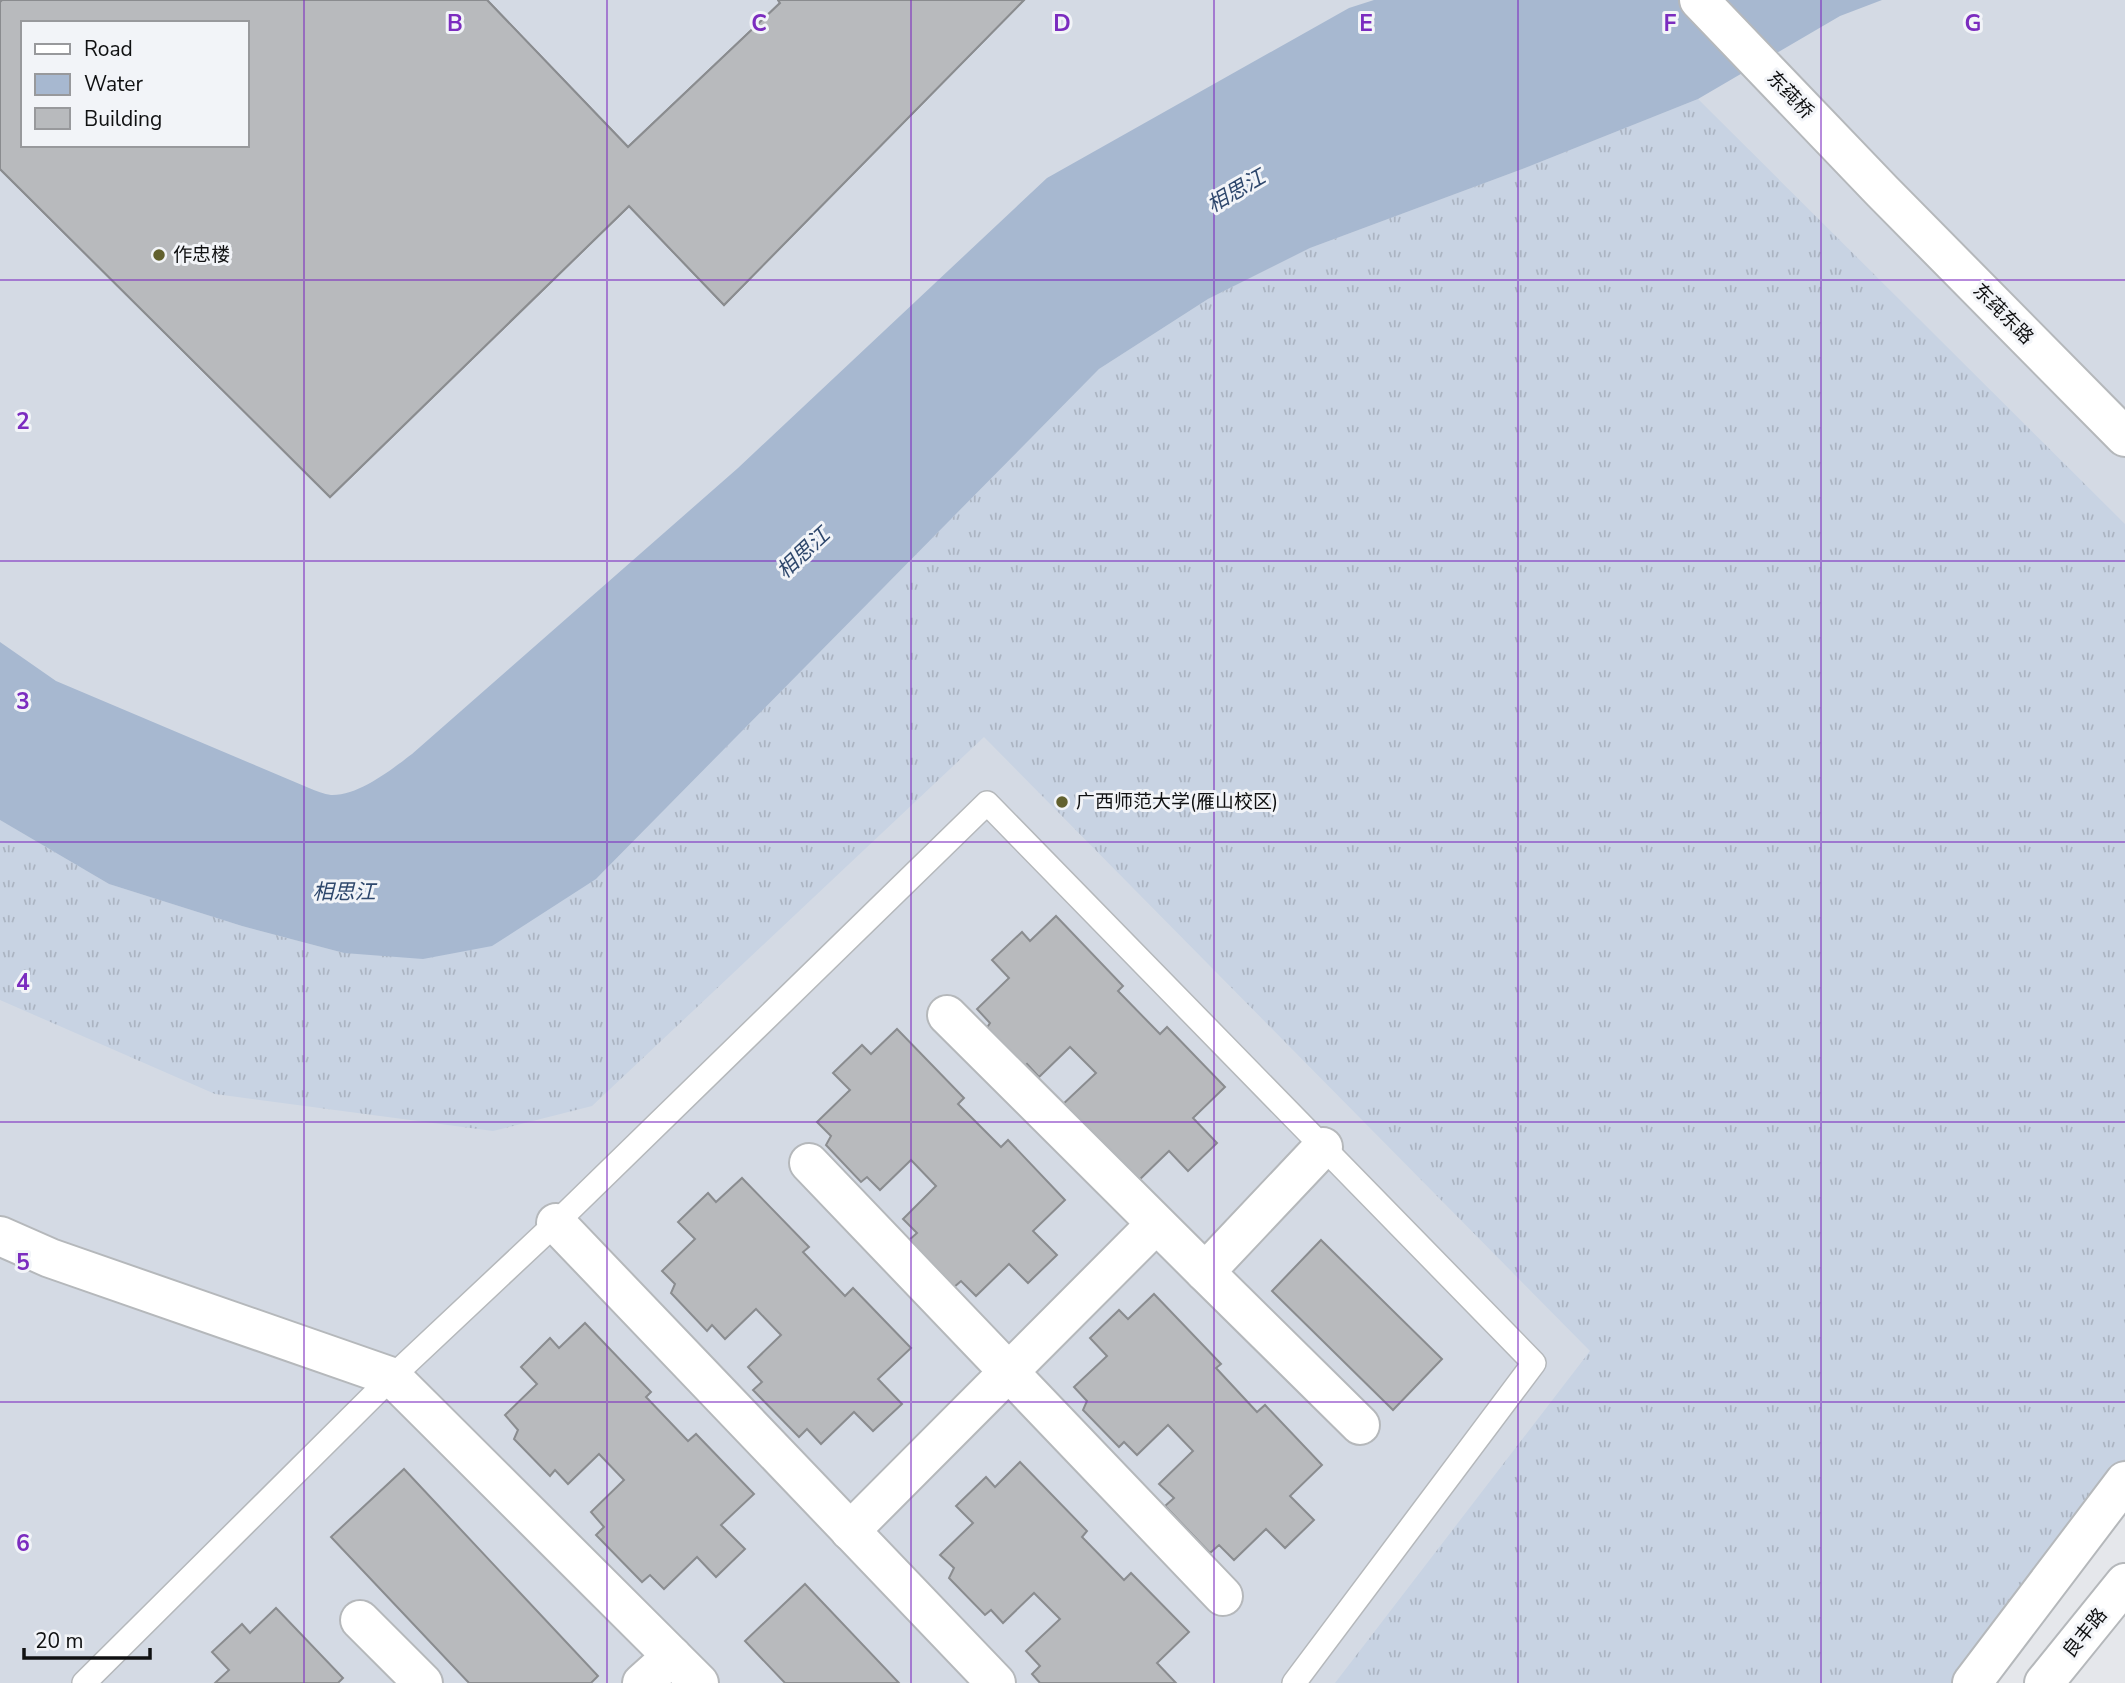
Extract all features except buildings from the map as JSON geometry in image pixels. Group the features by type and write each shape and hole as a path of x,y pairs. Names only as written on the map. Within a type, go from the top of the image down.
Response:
{"main road":[{"name":"东莼桥","path":"1699,0 1882,191"},
{"name":"东莼东路","path":"1882,191 2125,437"},
{"path":"947,1015 1360,1425"},
{"path":"1205,1272 1323,1147"},
{"path":"809,1163 1223,1596"},
{"path":"556,1223 996,1683"},
{"path":"850,1531 1156,1224"},
{"path":"0,1236 50,1258 393,1377 699,1683"},
{"path":"1972,1683 2125,1481"},
{"name":"良丰路","path":"2044,1683 2125,1583"},
{"path":"360,1620 423,1683"},
{"path":"642,1683 672,1656"}],"lane":[{"path":"84,1683 393,1377 556,1223 987,803 1534,1363 1294,1683"}],"shaded area":[{"name":"广西师范大学(雁山校区)","path":"0,0 2125,0 2125,1459 1952,1683 0,1683"}],"green space":[{"path":"1698,99 2125,524 2125,1459 1952,1683 1335,1683 1590,1351 984,737 592,1106 493,1131 215,1094 0,1000 0,820 109,884 242,926 344,953 596,879 1099,369 1208,299 1310,248 1525,168"}],"water":[{"name":"相思江","path":"1374,0 1882,0 1840,16 1698,99 1525,168 1310,248 1208,299 1099,369 596,879 492,946 423,959 344,953 242,926 109,884 0,820 0,642 56,681 317,791 331,795 341,794 374,781 412,754 738,468 1047,178 1349,8"}],"place":[{"name":"作忠楼","path":"159,255"},
{"name":"广西师范大学(雁山校区)","path":"1062,802"}]}
